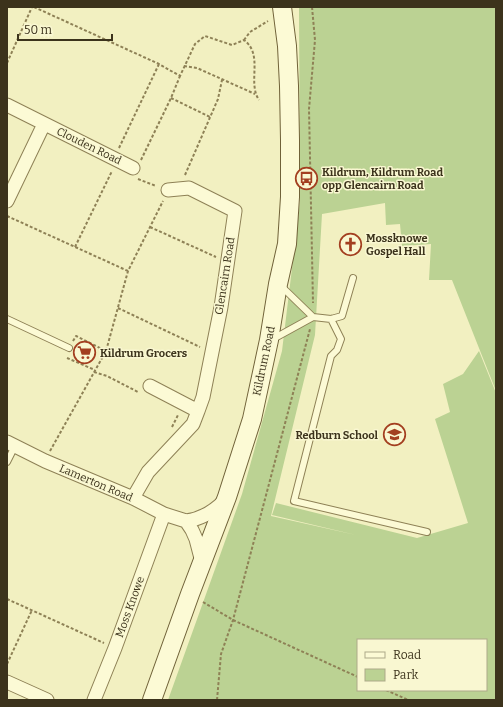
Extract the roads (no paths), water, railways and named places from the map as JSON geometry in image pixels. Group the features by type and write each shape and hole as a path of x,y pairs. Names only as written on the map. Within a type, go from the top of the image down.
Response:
{"street":[{"name":"Kildrum Road","path":"152,700 227,497 252,419 269,340 278,284 287,244 290,197 289,86 283,9"},
{"name":"Clouden Road","path":"7,105 133,168"},
{"name":"Clouden Road","path":"7,201 44,124"},
{"name":"Glencairn Road","path":"133,498 148,472 193,424 198,411 203,397 212,353 236,211 189,188 168,190"},
{"path":"147,390 198,411"},
{"name":"Lamerton Road","path":"11,444 133,498 164,514 186,521"},
{"path":"202,562 196,539 186,521 195,520 210,513 215,510 227,497"},
{"name":"Moss Knowe","path":"94,700 115,648 164,514"},
{"path":"7,682 47,700"}],"lane":[{"path":"269,340 314,317 331,319 342,316 353,278"},
{"path":"278,284 314,317"},
{"path":"7,319 69,348"},
{"path":"331,319 340,339 337,350 331,356 294,501 427,532"},
{"path":"7,462 11,444"}],"place":[{"name":"Kildrum, Kildrum Road opp Glencairn Road","path":"307,178"},
{"name":"Mossknowe Gospel Hall","path":"350,244"},
{"name":"Kildrum Grocers","path":"85,353"},
{"name":"Redburn School","path":"394,435"}]}
